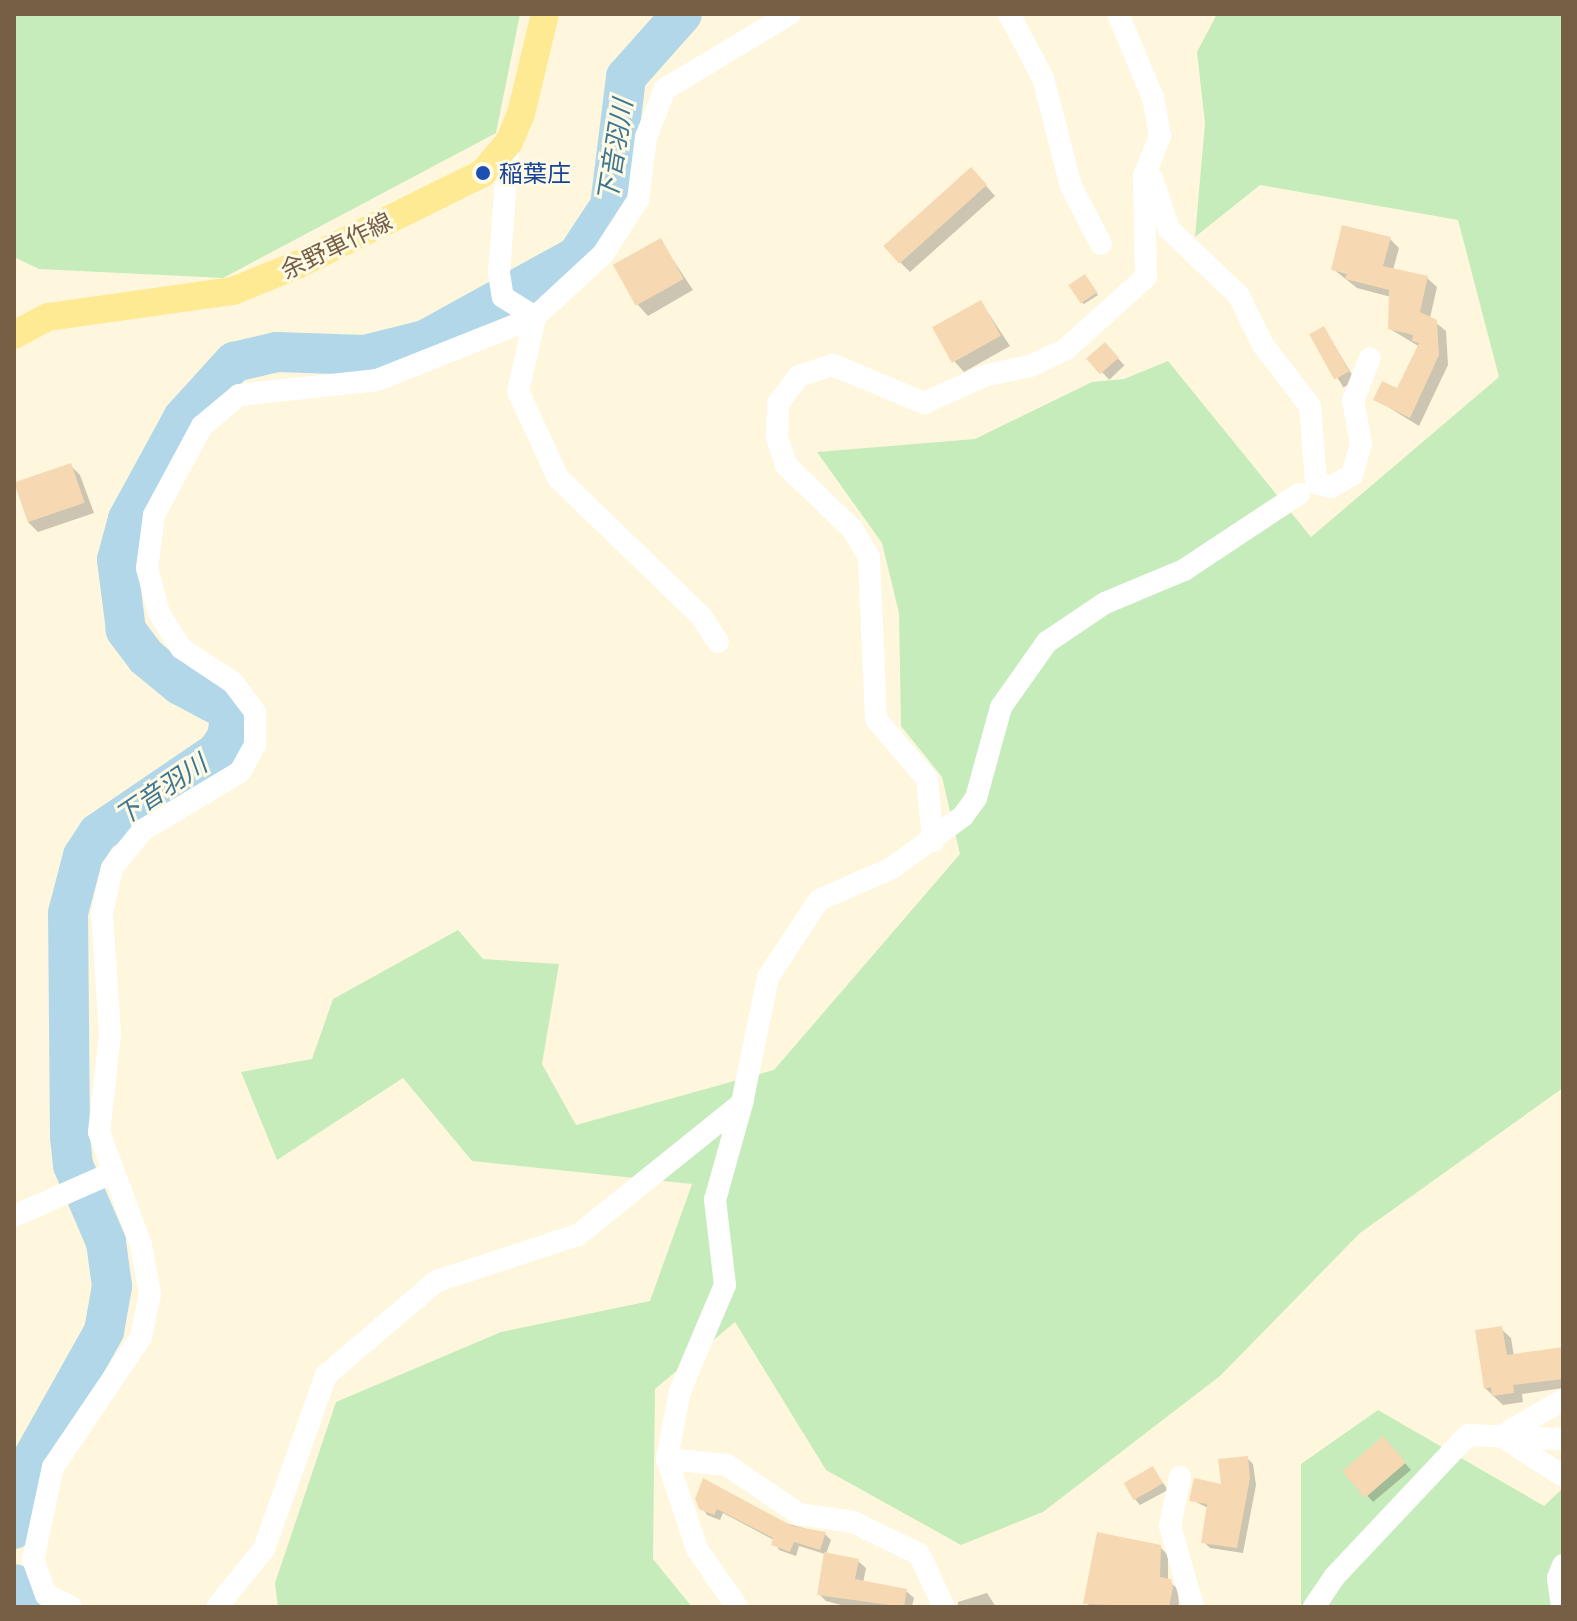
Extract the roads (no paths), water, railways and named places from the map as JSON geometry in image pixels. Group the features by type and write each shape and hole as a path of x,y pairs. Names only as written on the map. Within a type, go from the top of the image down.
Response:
{"main road":[{"name":"余野車作線","path":"14,335 48,317 233,291 297,265 483,173 509,142 545,14"}],"street":[{"path":"71,1607 46,1595 33,1560 53,1467 141,1337 150,1294 141,1245 99,1132 110,1034 102,913 112,868 143,830 240,772 255,745 255,712 232,682 181,648 159,613 147,568 154,515 202,426 239,395 377,380 535,317 603,254 638,200 646,137 665,89 790,14"},
{"path":"1009,14 1043,78 1065,146 1071,186 1101,244"},
{"path":"933,841 927,779 876,719 869,557 852,529 786,465 777,437 778,403 799,376 833,365 924,403 984,376 1030,366 1066,349 1146,277 1144,176 1160,136 1153,98 1118,14"},
{"path":"509,142 499,273 503,297 535,317"},
{"path":"1149,165 1169,229 1239,296 1263,345 1310,406 1316,483 1331,487 1352,475 1361,444 1353,400 1370,358"},
{"path":"535,317 518,391 558,478 701,616 718,642"},
{"path":"737,1607 697,1549 667,1459 680,1391 725,1285 715,1200 742,1103 768,977 819,900 892,868 933,841 976,798 1001,707 1047,642 1105,603 1184,570 1299,494"},
{"path":"217,1607 264,1549 326,1375 437,1281 578,1235 742,1103"},
{"path":"14,1216 114,1172"},
{"path":"1501,1436 1563,1400"},
{"path":"1314,1607 1335,1576 1468,1435 1563,1439"},
{"path":"1501,1436 1563,1476"},
{"path":"667,1459 727,1465 799,1514 853,1522 919,1554 944,1607"},
{"path":"1180,1477 1170,1526 1193,1607"},
{"path":"1562,1607 1558,1578 1563,1565"}],"waterway":[{"name":"下音羽川","path":"14,1529 25,1472 104,1331 112,1286 106,1242 73,1165 70,1137 68,913 83,856 98,833 217,752 227,737 231,712 180,685 146,657 126,630 117,560 128,519 183,418 234,362 277,352 365,355 425,340 577,256 610,206 626,77 682,14"},
{"name":"下音羽川","path":"14,1584 32,1607"}],"place":[{"name":"稲葉庄","path":"483,173"}]}
